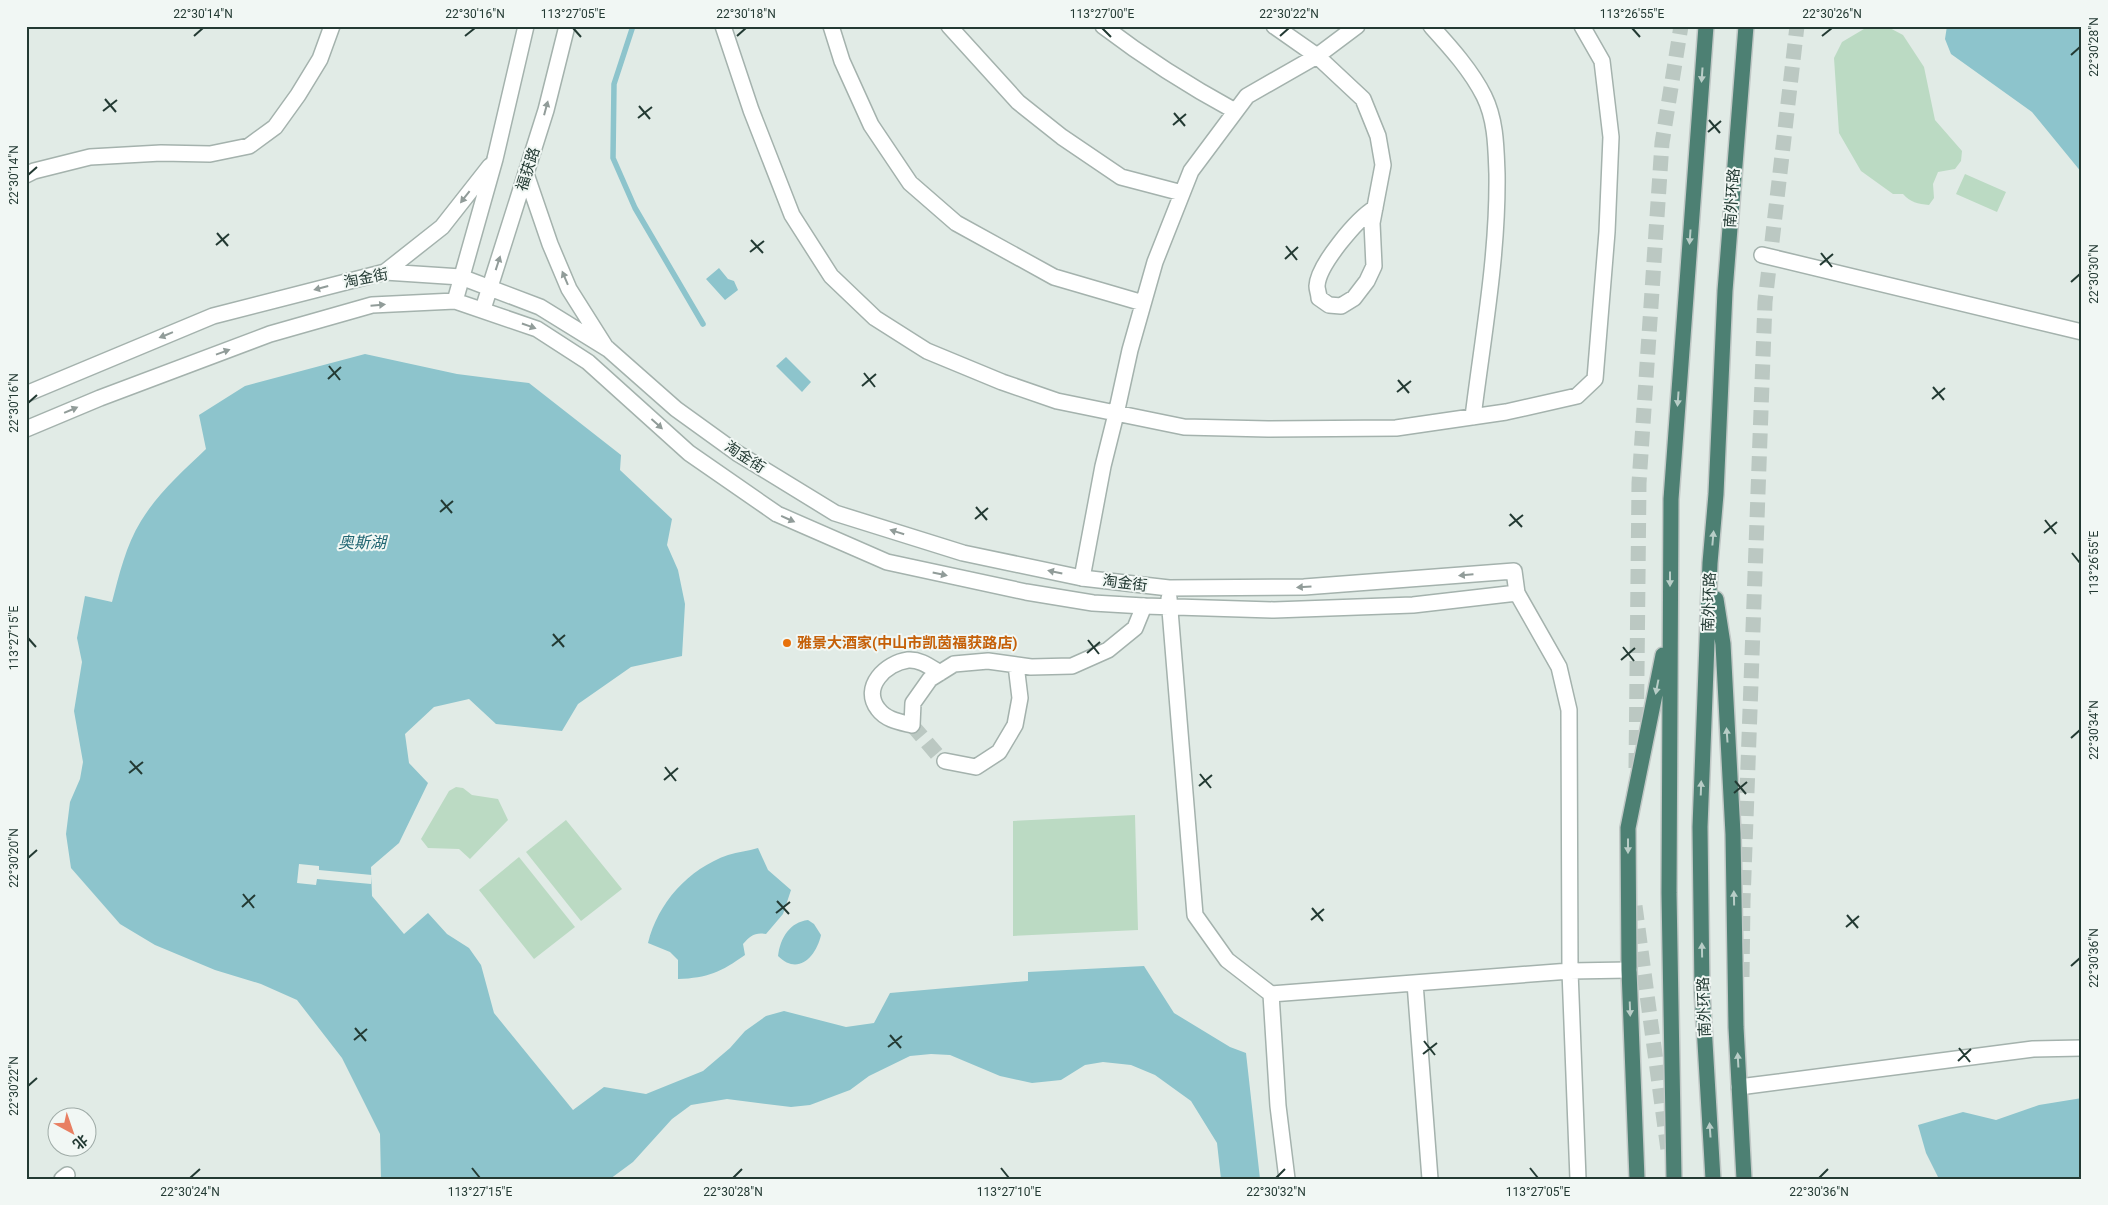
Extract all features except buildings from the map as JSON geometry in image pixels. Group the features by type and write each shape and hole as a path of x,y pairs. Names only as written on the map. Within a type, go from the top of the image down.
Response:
{"highway":[{"path":"1674,1179 1669,893 1671,499 1706,26"},
{"name":"南外环路","path":"1713,1179 1702,991 1700,827 1710,563 1716,494 1725,292 1746,26"},
{"path":"1710,563 1723,644 1733,834 1736,1017 1744,1179"},
{"path":"1637,1179 1629,970 1628,828 1670,622"}],"street":[{"path":"26,175 34,171 90,157 161,153 210,154 249,146 275,127 298,95 320,59 332,26"},
{"path":"526,26 495,159 455,300 537,329 588,362 689,453 777,514 887,562 1026,592 1093,603 1274,610 1413,605 1517,593 1559,667 1568,710 1570,971 1578,1179"},
{"name":"福获路","path":"483,309 546,110 567,26"},
{"path":"723,26 750,110 792,215 831,276 875,318 927,351 1002,382 1057,401 1184,427 1268,429 1396,428 1506,412 1576,396 1595,378 1607,232 1611,137 1602,61 1582,26"},
{"path":"831,26 842,61 871,125 910,183 956,223 1054,277 1143,303"},
{"path":"949,26 1018,102 1062,137 1121,176 1182,193"},
{"path":"1103,26 1129,46 1200,92 1235,111"},
{"path":"1274,26 1317,56 1363,99 1378,136 1383,165 1375,208 1372,223 1374,266 1368,281 1354,298 1341,306 1329,305 1319,298 1317,284 1326,265 1340,241 1364,215 1375,208"},
{"path":"1082,578 1103,466 1130,350 1156,262 1191,171 1247,96 1317,56 1357,26"},
{"path":"1431,26 1452,49 1484,96 1496,137 1497,203 1492,276 1473,417"},
{"path":"385,272 442,227 495,159"},
{"path":"526,174 550,244 569,289 608,349"},
{"path":"1762,255 2082,332"},
{"name":"淘金街","path":"26,394 213,316 385,272 461,277 540,307 608,349 676,409 737,453 835,513 963,553 1082,578 1169,588 1304,587 1514,571 1517,593"},
{"name":"淘金街","path":"26,428 270,334 372,306 455,300"},
{"path":"1169,588 1195,915 1227,960 1271,994 1570,971 1629,970"},
{"path":"940,673 923,662 909,660 891,666 876,678 872,694 877,709 890,719 912,725 913,703 930,678 940,673 954,664 988,661 1031,667 1072,666 1108,650 1134,628 1144,606"},
{"path":"945,761 976,767 999,752 1015,726 1020,698 1016,665"},
{"path":"1415,983 1430,1179"},
{"path":"1271,994 1278,1106 1287,1179"},
{"path":"1739,1087 2033,1049 2082,1048"}],"green space":[{"path":"1869,26 1886,26 1903,35 1924,67 1935,120 1962,151 1961,161 1955,169 1938,172 1933,184 1934,198 1929,205 1915,202 1903,194 1893,194 1861,171 1839,133 1834,58 1842,42"},
{"path":"1965,174 2006,192 1997,212 1956,194"},
{"path":"456,787 463,788 472,795 498,799 508,820 470,859 459,849 428,848 421,839 449,791"},
{"path":"1135,815 1138,930 1013,936 1013,821"},
{"path":"566,820 622,889 581,921 526,852"},
{"path":"519,857 575,927 534,959 479,890"}],"water":[{"path":"1947,26 2082,26 2082,173 2032,112 1951,54 1945,39"},
{"path":"719,268 728,279 734,281 738,290 725,300 706,279"},
{"name":"奥斯湖","path":"365,354 457,374 529,383 621,455 620,470 672,519 667,545 678,570 685,604 682,656 631,667 578,704 562,731 496,724 469,699 434,707 405,734 409,763 428,783 399,843 371,867 372,896 404,934 428,913 447,934 469,948 481,965 494,1013 573,1110 604,1087 646,1094 703,1071 730,1048 745,1031 766,1016 784,1011 846,1027 874,1023 890,993 1028,981 1028,972 1144,966 1174,1013 1230,1047 1246,1053 1260,1179 1221,1179 1217,1143 1191,1101 1155,1075 1131,1065 1103,1062 1085,1065 1061,1080 1032,1083 1000,1076 950,1055 931,1054 910,1056 869,1076 850,1090 810,1105 791,1107 727,1099 691,1105 672,1119 633,1162 610,1179 381,1179 380,1134 342,1058 297,1000 261,984 215,970 155,945 120,924 71,868 66,834 70,802 80,779 83,762 74,711 82,662 77,638 85,596 112,602 127,550 141,521 163,492 206,449 199,415 245,386"},
{"path":"786,357 811,382 802,392 776,366"},
{"path":"758,848 768,870 791,890 783,914 766,934 756,934 748,939 743,944 745,955 729,966 714,973 678,979 678,960 670,952 648,943 659,914 677,889 700,869 728,855"},
{"path":"808,920 814,924 821,935 819,943 805,961 799,964 785,962 778,956 784,937 796,924"},
{"path":"2082,1098 2082,1179 1996,1177 1939,1179 1926,1153 1918,1125 1963,1112 1996,1120 2039,1105"}],"pier":[{"path":"299,864 319,866 319,870 372,875 371,884 317,879 316,885 297,883"}],"waterway":[{"path":"633,26 614,84 613,158 635,208 703,324"}],"tunnel":[{"path":"1636,768 1639,483 1662,143 1681,26"},
{"path":"1742,977 1743,901 1765,302 1797,26"},
{"path":"912,725 941,759 945,761"},
{"path":"1635,906 1668,1150"}],"place":[{"name":"雅景大酒家(中山市凯茵福获路店)","path":"787,643"}]}
